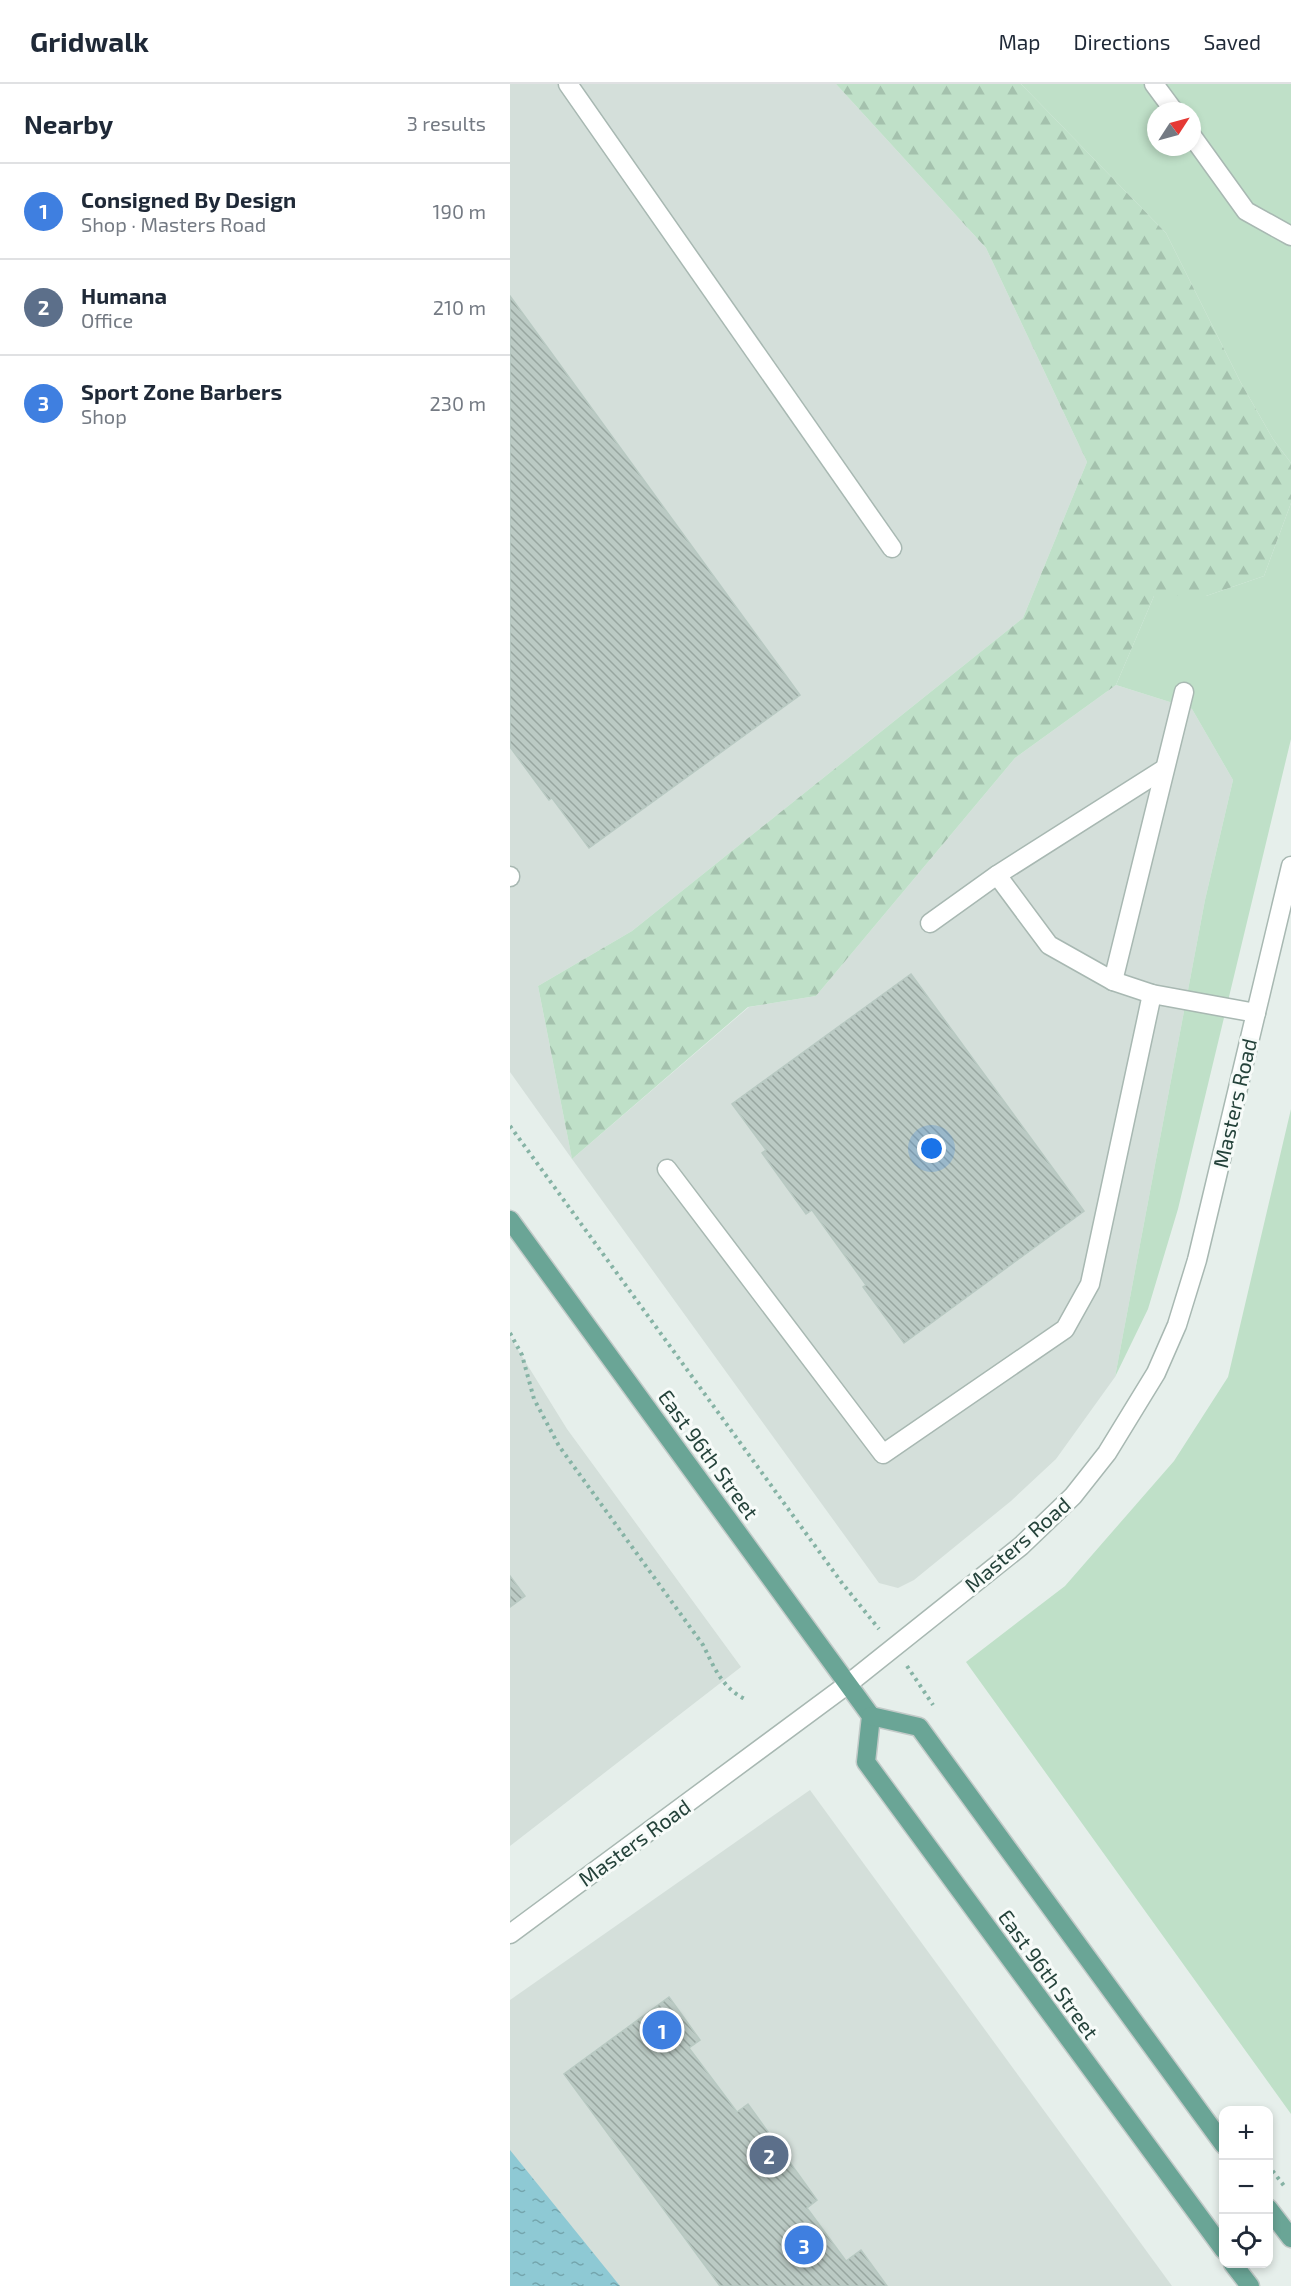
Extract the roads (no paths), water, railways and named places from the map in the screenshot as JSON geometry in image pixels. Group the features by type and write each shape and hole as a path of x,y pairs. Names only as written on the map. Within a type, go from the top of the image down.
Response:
{"main road":[{"name":"East 96th Street","path":"510,1220 871,1716 919,1727 1219,2138"},
{"name":"East 96th Street","path":"871,1716 866,1762 1219,2243"},
{"path":"1273,2213 1291,2238"},
{"path":"1236,2268 1250,2286"}],"street":[{"path":"568,84 892,548"},
{"path":"1155,84 1168,102"},
{"path":"1201,148 1246,211 1291,236"},
{"path":"1113,981 1184,692"},
{"path":"930,923 997,875 1164,769"},
{"name":"Masters Road","path":"510,1934 848,1684 1021,1546 1073,1496 1107,1453 1156,1373 1177,1324 1197,1260 1291,866"},
{"path":"997,875 1049,945 1113,981 1152,994 1256,1013"},
{"path":"667,1169 883,1454 1065,1329 1090,1284 1152,994"}],"water":[{"path":"510,2150 620,2286 510,2286"}],"place":[{"name":"Consigned By Design","path":"662,2030"},
{"name":"Humana","path":"769,2155"},
{"name":"Sport Zone Barbers","path":"804,2245"}]}
